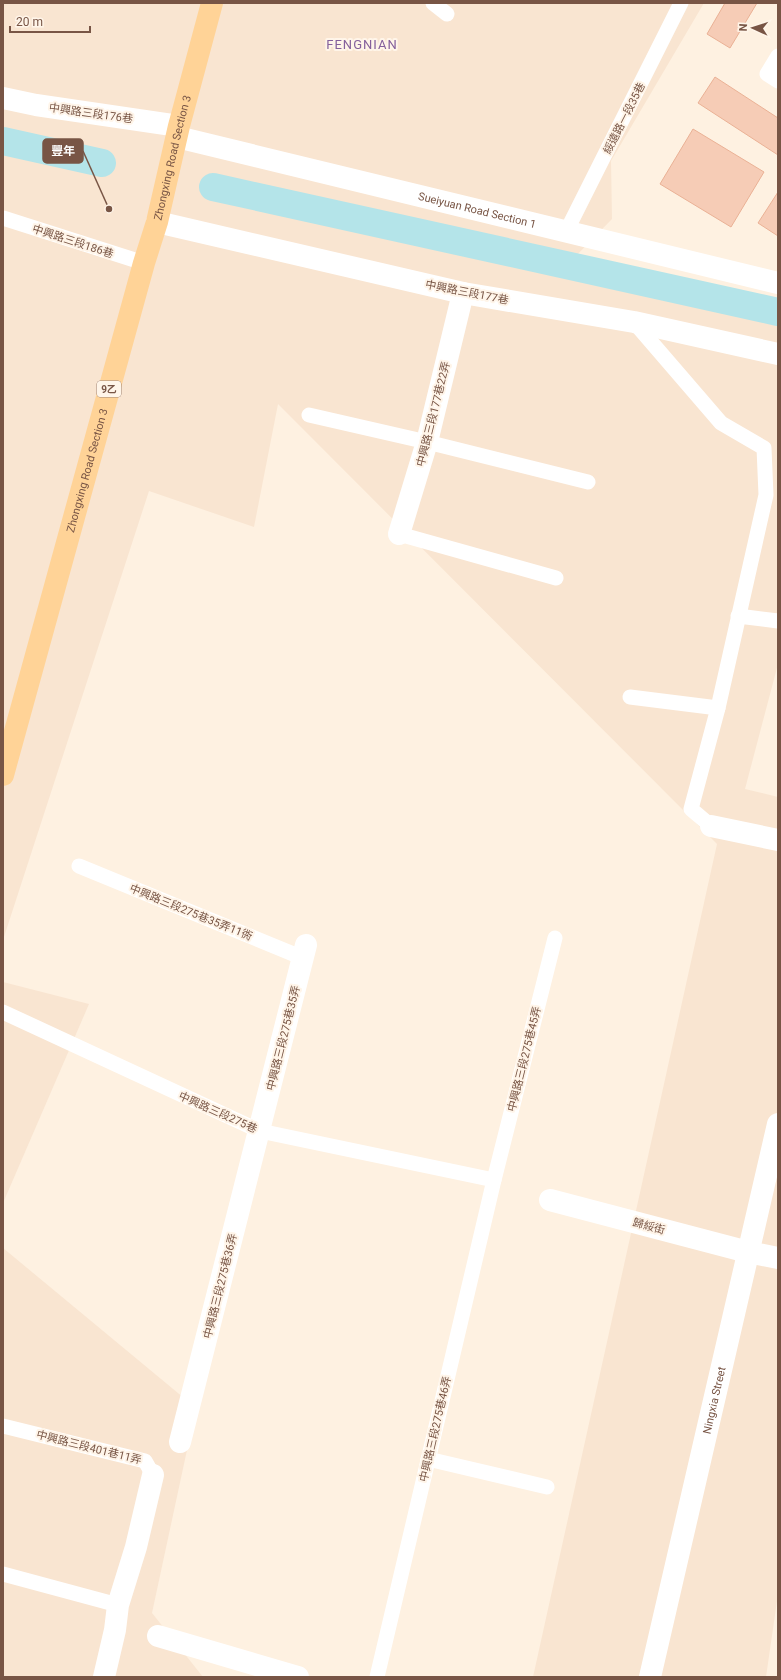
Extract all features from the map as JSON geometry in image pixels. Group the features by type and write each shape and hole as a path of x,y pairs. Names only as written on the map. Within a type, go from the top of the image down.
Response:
{"main road":[{"name":"Zhongxing Road Section 3","path":"3,774 144,263 157,222 178,132 212,3"}],"street":[{"name":"中興路三段176巷","path":"3,98 178,132"},
{"name":"Sueiyuan Road Section 1","path":"178,132 566,232 778,283"},
{"name":"中興路三段177巷","path":"157,222 463,293 634,322 778,354"},
{"name":"中興路三段177巷22弄","path":"399,534 427,442 463,293"},
{"path":"711,826 778,840"},
{"name":"中興路三段275巷35弄","path":"260,1131 304,951"},
{"name":"Ningxia Street","path":"650,1677 778,1124"},
{"name":"中興路三段275巷36弄","path":"180,1442 260,1131"},
{"name":"歸綏街","path":"550,1200 748,1252 778,1258"},
{"name":"中興路三段401巷11弄","path":"104,1677 115,1630 118,1605 136,1547 153,1475"},
{"path":"158,1636 298,1677"}],"lane":[{"path":"432,3 446,14"},
{"name":"綏遠路一段35巷","path":"566,232 681,3"},
{"path":"778,56 767,74 778,81"},
{"name":"中興路三段186巷","path":"3,218 144,263"},
{"path":"634,322 721,423 764,448 766,495 718,708 691,809 711,826"},
{"path":"309,415 427,442 588,482"},
{"path":"399,534 556,578"},
{"path":"738,616 778,621"},
{"path":"630,697 718,708"},
{"name":"中興路三段275巷35弄11衖","path":"79,866 304,951"},
{"name":"中興路三段275巷45弄","path":"494,1180 555,938"},
{"name":"中興路三段275巷","path":"3,1012 260,1131 494,1180"},
{"name":"中興路三段275巷46弄","path":"377,1677 494,1180"},
{"name":"中興路三段401巷11弄","path":"3,1426 146,1461 153,1475"},
{"path":"428,1459 547,1487"},
{"path":"3,1574 118,1605"}],"shaded area":[{"path":"3,3 704,3 611,161 612,219 572,260 778,304 778,664 745,789 778,797 778,1594 766,1677 533,1677 717,844 278,404 254,527 149,491 3,940"},
{"path":"3,982 89,1004 3,1203"},
{"path":"3,1248 196,1408 152,1613 203,1677 3,1677"}],"building":[{"path":"725,3 757,3 730,48 707,34"},
{"path":"715,77 778,118 778,155 698,103"},
{"path":"693,129 764,172 731,227 660,184"},
{"path":"778,192 778,236 758,223"}],"waterway":[{"path":"3,141 102,163"},
{"path":"213,187 778,312"}],"place":[{"name":"豐年","path":"109,209"}],"district":[{"name":"FENGNIAN","path":"362,44"}]}
